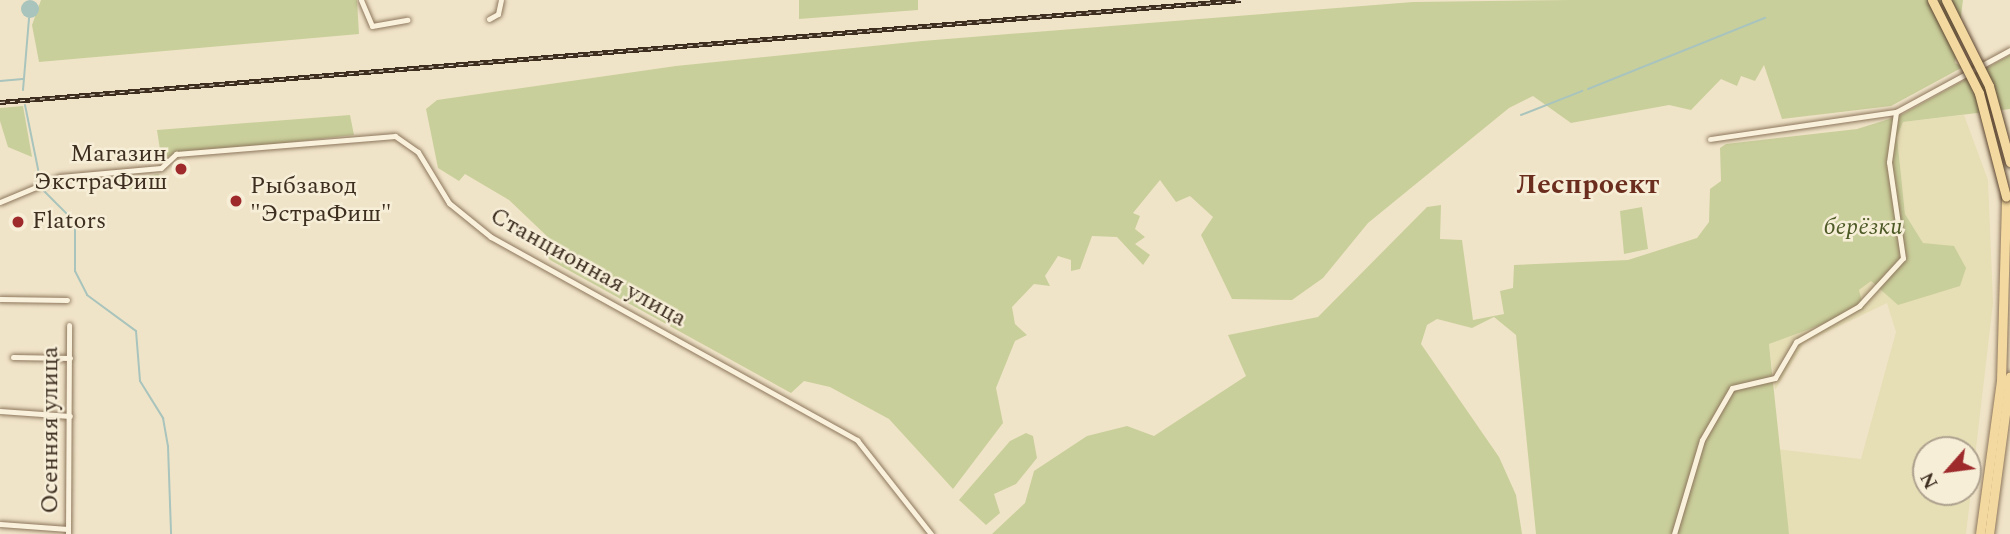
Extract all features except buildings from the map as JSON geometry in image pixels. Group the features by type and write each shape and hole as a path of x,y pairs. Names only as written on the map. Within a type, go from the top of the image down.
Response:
{"main road":[{"path":"1933,0 1979,93 2006,197 2001,381 1980,534"},
{"path":"1946,0 1989,86 2010,162"},
{"path":"1989,534 2010,376"}],"street":[{"path":"361,0 372,26 407,20"},
{"path":"489,19 498,14 501,0"},
{"path":"1710,139 1896,113 2010,50"},
{"path":"1674,534 1702,440 1732,388 1775,378 1796,342 1859,306 1903,258 1889,162 1896,113"},
{"name":"Станционная улица","path":"0,202 60,177 161,168 176,154 395,136 418,152 450,203 491,237 857,440 931,534"},
{"path":"0,299 67,300"},
{"name":"Осенняя улица","path":"68,531 71,416 69,325"},
{"path":"13,357 70,358"},
{"path":"0,411 71,416"},
{"path":"0,524 68,531"}],"shaded area":[{"path":"1964,115 1988,180 1993,303 1977,436 1912,436 1912,506 1969,506 1966,534 1789,534 1775,449 1861,459 1896,332 1887,303 1804,343 1775,390 1769,344 1864,309 1859,290 1871,280 1877,290 1938,247 1923,243 1905,214 1897,137 1903,122"}],"green space":[{"path":"41,0 357,0 359,34 39,62 32,25"},
{"path":"799,0 918,0 918,10 799,19"},
{"path":"1963,0 1955,63 1963,67 1891,106 1782,119 1764,65 1755,81 1741,76 1737,86 1721,79 1691,110 1669,105 1571,123 1533,96 1509,108 1368,223 1323,278 1292,300 1232,299 1201,235 1213,217 1190,196 1176,202 1160,180 1133,213 1140,216 1135,229 1145,237 1135,244 1150,255 1143,265 1117,237 1092,236 1080,269 1071,271 1071,260 1058,256 1045,276 1050,286 1034,284 1012,307 1015,324 1027,335 1015,341 996,388 1003,423 953,489 889,419 830,387 804,381 791,393 550,260 544,251 551,240 509,200 465,174 459,181 438,168 426,109 437,100 676,66 922,41 1413,2"},
{"name":"берёзки","path":"2010,55 2010,109 1903,122 1897,137 1905,214 1923,243 1954,246 1966,268 1960,286 1898,305 1871,281 1859,290 1864,309 1769,344 1789,534 1536,534 1516,335 1494,317 1472,328 1437,319 1427,325 1421,344 1499,457 1516,495 1522,534 992,534 1025,503 1034,471 1087,436 1127,426 1154,436 1246,376 1228,335 1318,317 1427,207 1441,205 1440,239 1462,240 1473,320 1504,314 1500,291 1513,288 1514,265 1628,260 1697,238 1709,222 1710,189 1721,181 1720,148 1726,144 1857,129 1899,116"},
{"path":"23,106 32,157 8,147 0,121 0,108"},
{"path":"350,115 354,135 161,157 157,130"},
{"path":"159,174 156,190 118,188 111,181"},
{"path":"1642,207 1648,249 1624,254 1620,211"},
{"path":"1026,433 1033,436 1037,458 1016,484 994,494 1000,513 986,525 959,500 1010,441"}],"water":[{"path":"30,0 36,3 39,9 36,15 30,18 24,15 21,9 24,3"}],"waterway":[{"path":"23,90 29,18"},
{"path":"1588,89 1765,18"},
{"path":"0,81 23,79"},
{"path":"1521,115 1582,91"},
{"path":"25,105 40,179"},
{"path":"44,191 75,222 75,271 87,295 136,331 140,381 163,418 168,446 171,534"}],"railway":[{"path":"0,102 1241,0"}],"place":[{"name":"Магазин ЭкстраФиш","path":"181,169"},
{"name":"Рыбзавод \"ЭстраФиш\"","path":"236,201"},
{"name":"Flators","path":"18,222"}],"district":[{"name":"Леспроект","path":"1588,185"}]}
